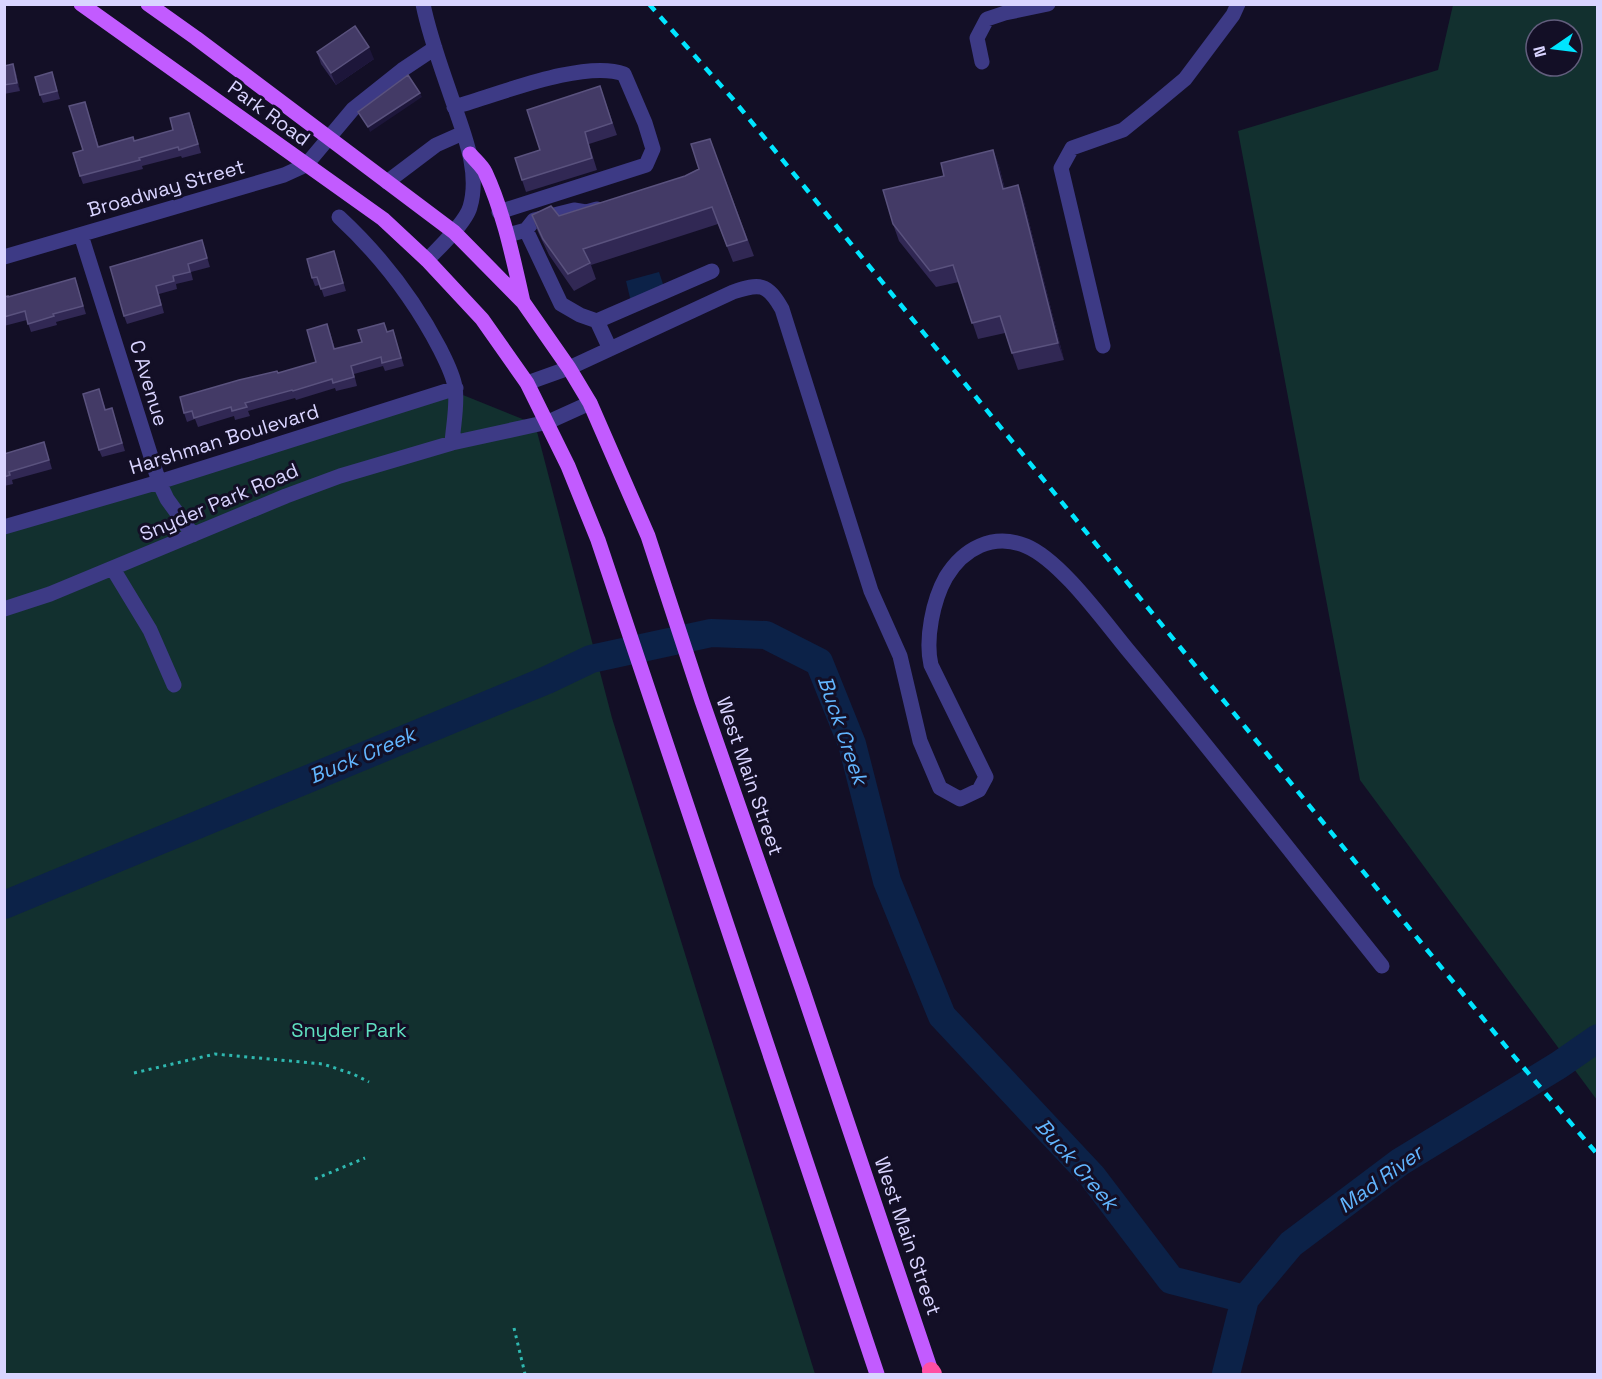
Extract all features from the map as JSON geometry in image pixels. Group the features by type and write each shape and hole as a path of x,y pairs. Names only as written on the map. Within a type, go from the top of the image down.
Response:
{"main road":[{"name":"Park Road","path":"81,4 383,219 427,260"},
{"name":"Park Road","path":"148,4 454,232"},
{"path":"470,154 484,170 507,235 523,302"},
{"name":"West Main Street","path":"454,232 523,302 569,368 590,403 648,536 702,701 806,999 932,1373"},
{"path":"427,260 482,319 528,383 568,466 598,540 877,1374"}],"street":[{"path":"423,4 470,154 473,189 470,210 454,232 427,260"},
{"path":"982,62 977,38 987,19 1048,4"},
{"path":"1103,346 1061,168 1072,148 1123,130 1185,79 1233,15 1238,4"},
{"name":"Broadway Street","path":"4,257 284,175 306,165 353,109 402,70 435,48"},
{"path":"454,107 564,75 591,70 613,70 624,74 634,102 645,123 653,149 646,165 499,212"},
{"path":"387,182 436,145 463,134"},
{"path":"507,235 525,230 534,220 574,210 586,212 609,206"},
{"path":"339,217 382,261 406,292 437,343 456,388 452,443 548,422 590,403"},
{"path":"525,230 561,304 580,315 597,321 712,271"},
{"name":"C Avenue","path":"81,235 159,482 166,499 193,535"},
{"path":"528,383 569,368 733,291 753,285 760,285 768,290 782,309 871,591 900,656 920,741 940,788 960,799 979,790 986,777 931,665 928,651 929,633 938,596 951,571 969,551 981,544 996,540 1027,546 1072,583 1162,691 1382,966"},
{"path":"597,321 610,349"},
{"name":"Harshman Boulevard","path":"4,526 159,482 456,388"},
{"name":"Snyder Park Road","path":"5,610 113,569 286,496 340,476 452,443"},
{"path":"113,569 150,630 174,685"}],"path":[{"path":"134,1073 215,1054 323,1064 369,1082"},
{"path":"315,1179 365,1158"},
{"path":"514,1328 525,1374"}],"green space":[{"path":"1453,5 1597,5 1597,1100 1360,780 1238,131 1438,70"},
{"name":"Snyder Park","path":"453,391 535,424 612,718 815,1374 5,1374 5,525"}],"water":[{"path":"659,272 665,290 632,306 626,281"}],"building":[{"path":"355,26 369,47 331,73 317,52"},
{"path":"13,64 17,83 4,85 4,66"},
{"path":"52,72 57,91 40,95 35,77"},
{"path":"408,75 420,93 368,127 358,112"},
{"path":"600,86 612,123 585,132 592,158 522,180 515,158 540,150 527,110"},
{"path":"85,102 98,147 133,137 134,141 173,130 170,118 189,113 198,144 179,150 178,147 80,176 73,153 83,150 69,106"},
{"path":"710,139 747,240 727,246 712,207 583,249 590,263 568,274 543,239 532,215 551,206 559,216 685,176 699,169 691,144"},
{"path":"993,150 1003,189 1018,185 1058,343 1012,353 1000,316 972,323 953,265 930,271 893,224 883,190 944,176 941,163"},
{"path":"202,240 207,258 188,264 190,272 173,276 174,281 156,286 161,305 124,316 110,267"},
{"path":"334,251 343,283 321,289 317,277 312,278 307,259"},
{"path":"75,278 83,306 28,324 25,311 4,317 4,297"},
{"path":"384,323 387,332 393,330 401,358 382,363 381,357 351,366 354,377 333,383 332,379 245,403 247,407 232,411 231,407 194,418 192,411 184,413 180,397 316,362 307,330 327,324 334,349 362,342 358,330"},
{"path":"99,389 105,410 112,408 122,443 99,450 83,394"},
{"path":"44,442 49,460 9,472 10,475 4,477 4,454"}],"waterway":[{"name":"Buck Creek","path":"4,905 547,680 591,659 711,633 766,635 819,662 852,744 887,881 942,1016 1092,1176 1171,1280 1245,1299"},
{"name":"Mad River","path":"1226,1374 1245,1299 1291,1244 1400,1162 1559,1065 1598,1038"}],"railway":[{"path":"649,4 732,98 1512,1054 1598,1155"}]}
